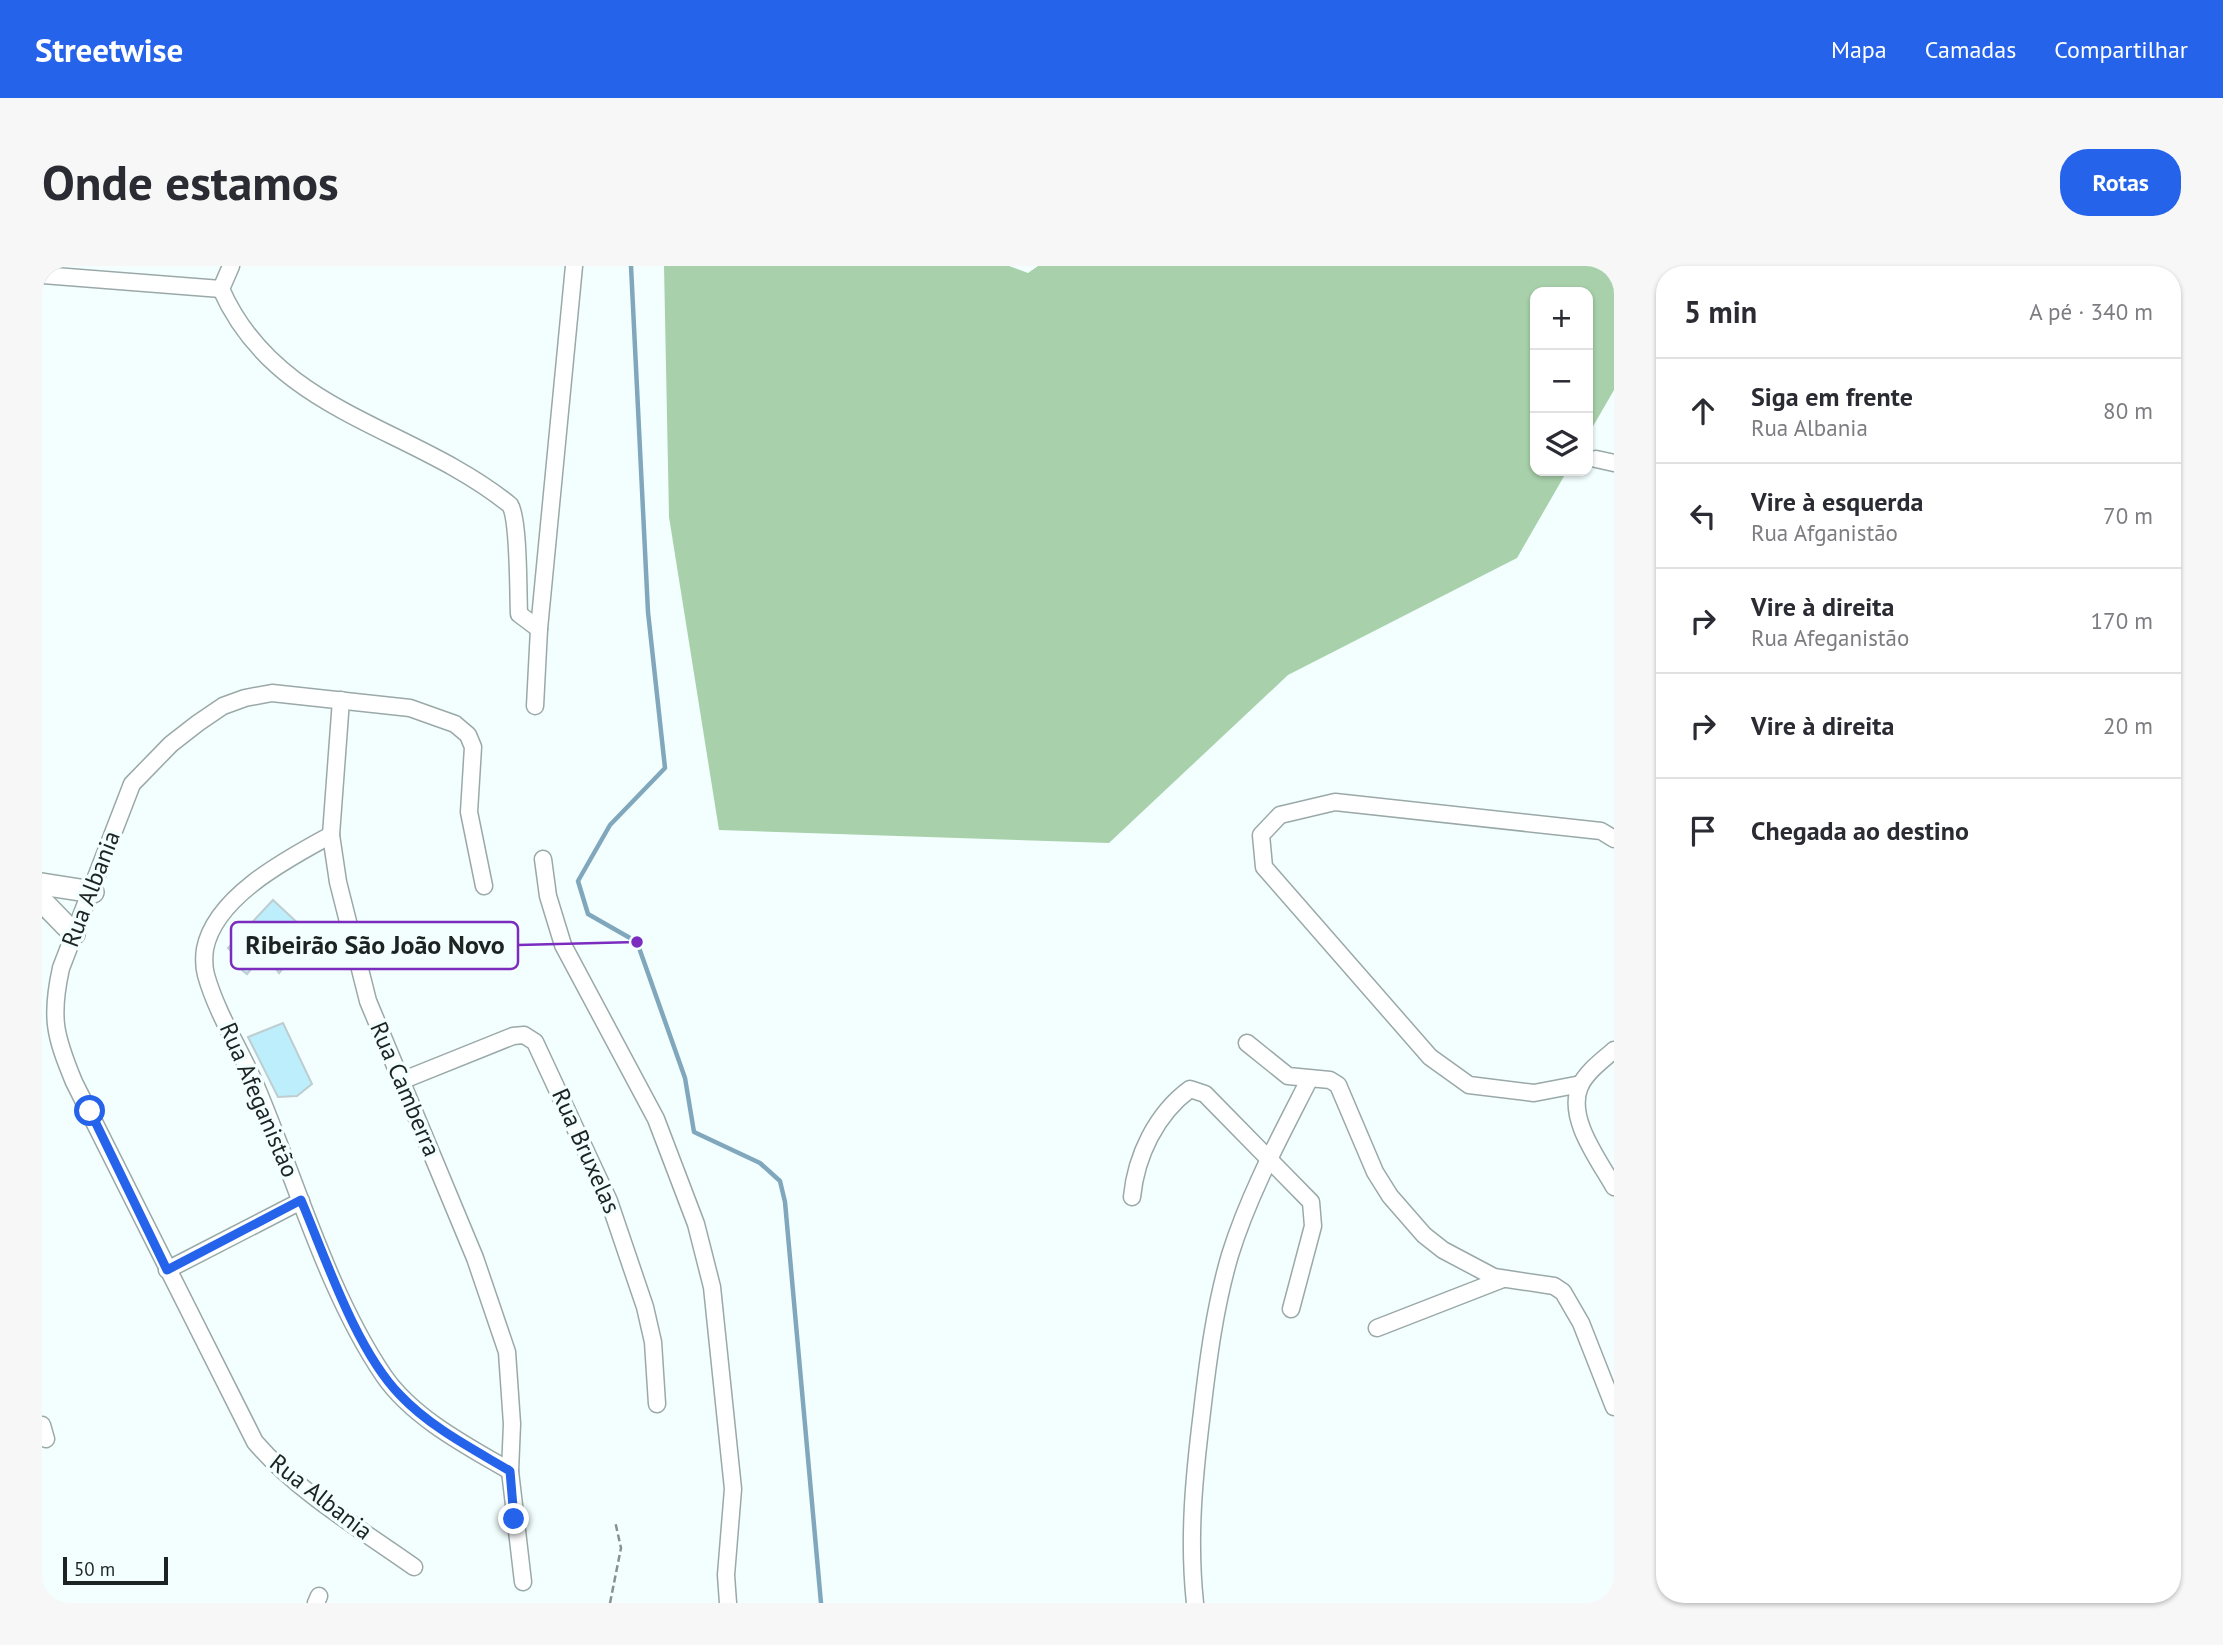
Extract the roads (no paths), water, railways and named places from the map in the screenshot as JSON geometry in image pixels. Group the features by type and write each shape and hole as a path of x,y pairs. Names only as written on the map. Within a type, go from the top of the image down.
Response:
{"main road":[{"path":"42,884 80,887 93,892"},
{"path":"42,901 74,934"}],"street":[{"path":"221,289 231,266"},
{"path":"535,706 539,629 574,266"},
{"path":"42,275 221,289"},
{"path":"221,289 242,330 278,370 339,411 419,447 510,505 516,521 519,614 539,629"},
{"path":"1596,459 1614,463"},
{"name":"Rua Albania","path":"414,1567 321,1503 275,1466 255,1442 75,1082 56,1038 56,991 74,934 93,892 132,784 163,751 198,723 223,706 245,698 272,693 410,708 455,724 468,735 473,747 469,812 484,886"},
{"name":"Rua Camberra","path":"341,701 331,835 338,881 368,1001 475,1258 507,1352 512,1424 510,1471 523,1583"},
{"path":"1581,1084 1534,1093 1469,1085 1430,1057 1264,867 1261,835 1280,815 1335,803 1601,831 1614,839"},
{"name":"Rua Afeganistão","path":"331,835 286,859 232,903 212,927 205,949 205,971 256,1085 337,1287 384,1376 401,1397 444,1430 510,1471"},
{"path":"543,859 548,896 563,945 656,1119 696,1224 712,1287 733,1489 726,1575 729,1603"},
{"name":"Rua Bruxelas","path":"401,1081 513,1036 524,1035 535,1042 574,1121 624,1239 653,1342 657,1404"},
{"path":"1247,1043 1288,1076 1331,1080 1338,1085 1375,1171 1390,1196 1424,1236 1469,1265 1503,1279 1554,1286 1563,1292 1581,1323 1614,1407"},
{"path":"1614,1050 1581,1084 1577,1096 1583,1129 1614,1188"},
{"path":"1195,1603 1191,1562 1192,1499 1210,1345 1230,1256 1269,1160 1309,1080"},
{"path":"1132,1197 1135,1166 1169,1104 1190,1089 1205,1094 1311,1202 1313,1226 1291,1308"},
{"path":"167,1270 301,1200"},
{"path":"1377,1328 1503,1279"}],"waterway":[{"path":"631,266 648,612 665,768 610,825 578,881 588,914 637,942 685,1078 694,1132 760,1163 780,1181 785,1202 821,1603"}],"place":[{"name":"Ribeirão São João Novo","path":"637,942"}]}
